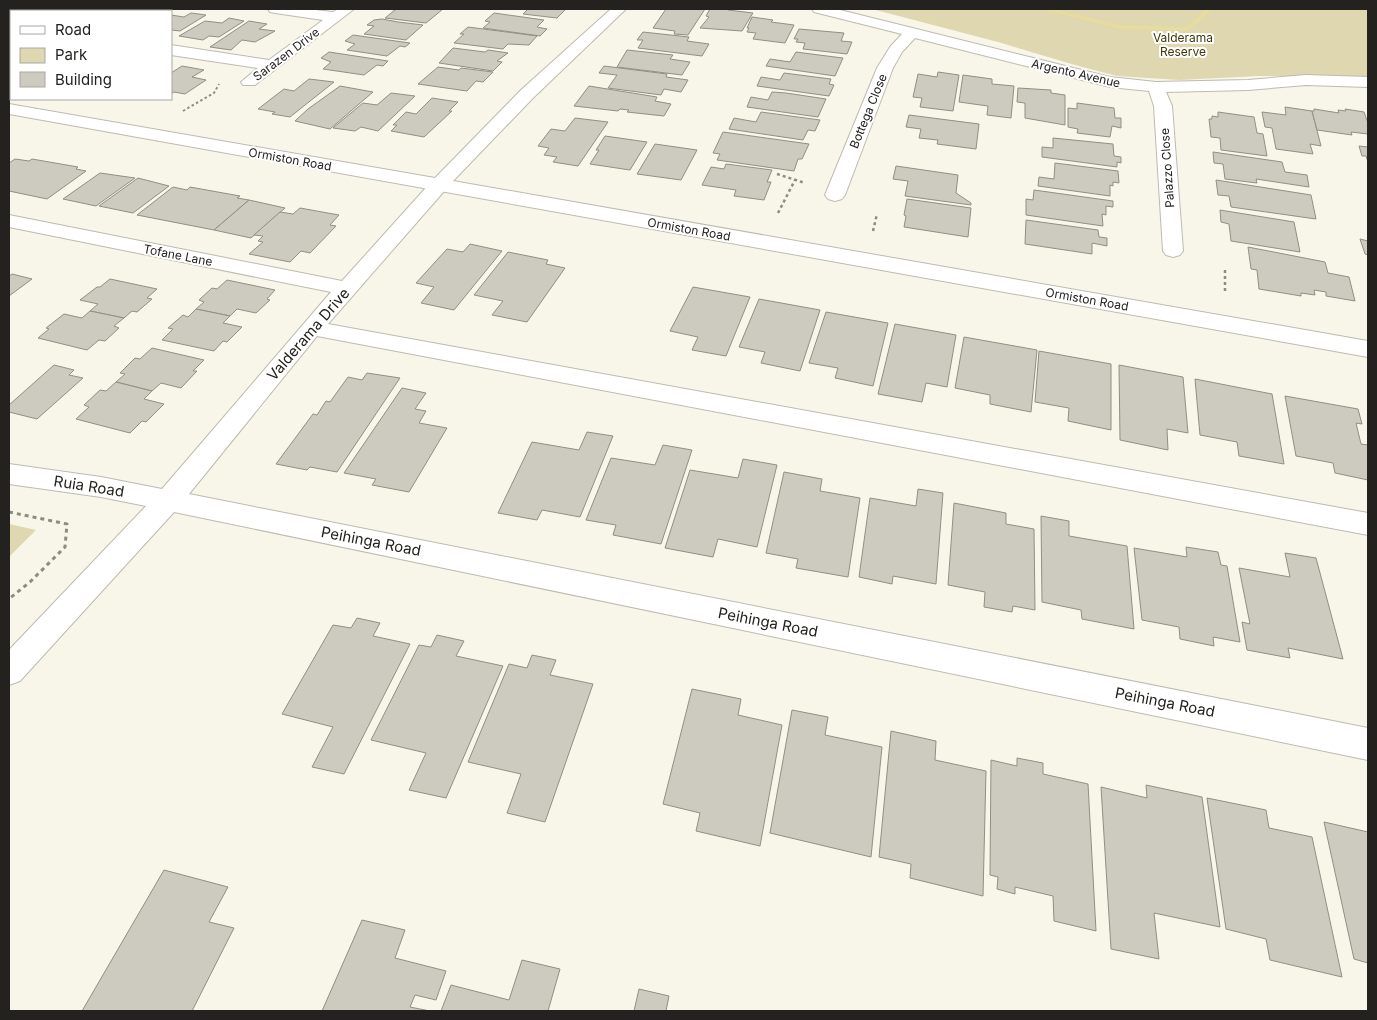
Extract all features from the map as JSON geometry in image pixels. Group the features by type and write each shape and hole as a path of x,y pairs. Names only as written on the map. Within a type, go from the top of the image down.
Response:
{"street":[{"path":"275,9 341,13"},
{"name":"Valderama Drive","path":"9,671 168,500 312,328 439,185 518,101 577,44 619,9"},
{"name":"Argento Avenue","path":"819,9 1110,82 1156,87 1306,80 1368,82"},
{"name":"Sarazen Drive","path":"249,82 341,13"},
{"name":"Bottega Close","path":"835,195 885,68 896,50 912,32"},
{"path":"172,50 272,65"},
{"name":"Palazzo Close","path":"1156,87 1162,106 1173,251"},
{"name":"Ormiston Road","path":"9,109 1368,349"},
{"name":"Tofane Lane","path":"9,221 347,289"},
{"path":"312,328 1368,524"},
{"name":"Ruia Road","path":"9,474 101,487 168,500"},
{"name":"Peihinga Road","path":"168,500 1368,744"}],"path":[{"path":"182,112 214,93 220,82"},
{"path":"778,213 795,180"},
{"path":"873,231 877,214"},
{"path":"1224,270 1225,292"},
{"path":"9,512 67,524 65,547 31,581 9,599"}],"green space":[{"name":"Valderama Reserve","path":"872,9 1368,9 1368,76 1258,76 1179,80 1117,76"},
{"path":"9,524 36,530 9,557"}],"building":[{"path":"43,9 79,9 76,10 40,10"},
{"path":"88,9 125,9 122,10 86,10"},
{"path":"388,9 443,9 426,23 385,18 395,10"},
{"path":"528,9 566,9 557,18 523,14"},
{"path":"666,9 705,9 688,35 674,34 675,31 653,28"},
{"path":"710,9 729,9 753,13 742,31 700,28 709,17 706,16"},
{"path":"191,13 206,15 180,31 172,30 172,15 184,17"},
{"path":"494,13 544,20 537,27 547,29 540,36 483,28 490,22 485,21"},
{"path":"752,17 794,25 785,43 753,39 756,33 747,32"},
{"path":"229,18 244,21 219,37 209,36 203,40 179,36 205,21 222,23"},
{"path":"382,19 423,25 406,40 364,34 374,26 367,25 374,20"},
{"path":"249,21 267,24 259,29 275,31 255,42 242,40 231,50 210,47"},
{"path":"468,27 537,36 529,45 508,44 503,49 454,43 464,34 460,34"},
{"path":"799,29 844,33 841,41 852,42 847,54 803,49 805,43 796,42 798,39 794,39"},
{"path":"643,32 689,37 687,41 709,44 702,56 638,48 643,40 637,40"},
{"path":"353,35 410,43 405,47 400,46 387,56 347,50 355,44 345,41"},
{"path":"453,48 508,53 497,61 502,62 493,71 439,63"},
{"path":"627,50 673,55 670,59 690,62 682,75 617,67"},
{"path":"329,52 388,61 383,66 377,65 364,75 323,69 331,62 321,58"},
{"path":"796,52 843,58 835,76 766,66 770,59 790,62"},
{"path":"182,66 204,70 192,77 206,80 185,94 172,93 172,72"},
{"path":"604,66 667,74 666,77 688,80 681,92 664,89 661,95 608,88 617,75 599,73"},
{"path":"438,67 493,72 483,82 476,81 467,91 418,84"},
{"path":"938,72 959,75 953,111 920,107 922,98 913,97 918,74 937,77"},
{"path":"784,73 831,79 829,84 834,85 829,96 757,86 761,77 780,80"},
{"path":"963,75 992,79 992,84 1014,86 1011,118 987,115 988,106 959,102"},
{"path":"309,79 334,82 290,117 258,109 284,89 294,91"},
{"path":"340,86 373,92 330,129 295,121 308,109"},
{"path":"589,86 657,97 655,101 671,104 664,116 627,112 629,110 620,109 618,111 574,106"},
{"path":"1018,88 1051,90 1051,93 1065,95 1065,125 1025,118 1025,103 1017,102"},
{"path":"772,92 826,99 818,117 747,107 751,97 768,100"},
{"path":"391,93 415,96 378,131 361,127 355,131 333,128 363,103 377,105"},
{"path":"432,98 458,102 449,111 452,111 424,137 391,131 397,125 393,125 406,112 416,114"},
{"path":"1077,103 1114,108 1115,118 1121,118 1121,128 1112,126 1110,137 1077,133 1078,129 1068,127 1068,108 1077,109"},
{"path":"1285,107 1312,111 1321,146 1310,144 1313,154 1276,149 1272,128 1265,127 1262,112 1286,115"},
{"path":"1314,109 1339,113 1338,110 1346,111 1345,109 1364,112 1368,123 1368,134 1351,132 1352,135 1317,130 1312,111"},
{"path":"761,112 820,120 815,131 808,130 803,140 729,129 734,118 756,122"},
{"path":"1218,112 1254,117 1257,133 1263,134 1267,156 1221,150 1220,138 1211,137 1209,119 1212,119 1212,116 1218,117"},
{"path":"909,115 979,124 976,149 937,144 938,140 919,138 921,129 906,127"},
{"path":"575,118 608,122 578,166 553,162 557,157 544,155 549,148 538,146 551,129 565,131"},
{"path":"723,132 809,144 802,159 798,159 794,171 717,160 720,154 713,153"},
{"path":"605,136 647,142 630,170 590,164"},
{"path":"1053,138 1113,144 1114,156 1121,157 1121,163 1117,162 1117,167 1042,157 1042,147 1053,148"},
{"path":"655,144 697,150 681,180 637,174"},
{"path":"1359,146 1368,147 1368,162 1366,156 1362,156"},
{"path":"1213,152 1282,162 1285,172 1307,175 1309,187 1256,179 1257,183 1225,179 1223,164 1214,163"},
{"path":"15,159 29,161 32,159 78,167 76,169 86,171 47,199 9,191 9,163"},
{"path":"1055,163 1118,171 1119,183 1113,182 1113,186 1110,185 1110,196 1038,186 1039,177 1054,179"},
{"path":"726,164 772,170 767,182 771,182 764,200 734,196 736,190 702,185 711,167 724,169"},
{"path":"896,166 958,175 956,193 971,203 971,205 905,196 908,181 893,179"},
{"path":"100,173 135,178 96,206 63,199"},
{"path":"138,178 169,186 133,213 99,206"},
{"path":"1216,180 1311,195 1316,219 1231,207 1229,196 1218,195"},
{"path":"173,187 187,190 190,187 240,196 237,198 249,200 214,230 137,215"},
{"path":"1034,190 1113,201 1113,207 1106,206 1106,215 1102,214 1103,226 1026,215 1026,199 1033,200"},
{"path":"907,199 971,208 968,237 904,227"},
{"path":"249,200 285,208 251,238 214,230"},
{"path":"300,208 339,215 330,225 336,226 310,253 301,251 290,262 249,254 263,242 258,241 263,236 254,235 280,212 293,214"},
{"path":"1220,210 1294,222 1300,252 1231,241 1229,224 1221,222"},
{"path":"1026,220 1098,230 1099,237 1107,238 1107,246 1092,243 1092,254 1025,244"},
{"path":"1360,239 1368,241 1368,255 1365,254"},
{"path":"470,244 502,251 454,310 421,303 434,287 416,283 447,249 463,252"},
{"path":"1248,247 1325,262 1328,273 1349,277 1355,301 1326,296 1326,292 1314,290 1315,295 1301,293 1301,296 1259,289 1257,270 1251,269"},
{"path":"508,252 548,260 546,264 565,268 527,322 492,315 503,301 474,295"},
{"path":"12,274 32,279 9,296 9,276"},
{"path":"110,279 157,289 147,298 152,299 137,312 132,311 124,318 90,311 98,304 80,300"},
{"path":"227,280 275,290 267,299 270,300 256,313 237,309 230,316 196,309 204,302 199,300 212,288 217,289"},
{"path":"693,287 750,297 726,356 692,350 698,337 670,331"},
{"path":"759,299 820,310 800,371 761,363 765,352 739,347"},
{"path":"196,309 230,316 223,323 242,327 227,342 223,341 214,351 162,340 173,329 168,328 183,315 188,317"},
{"path":"90,311 124,318 114,326 119,328 105,341 99,340 87,350 38,338 49,329 46,328 64,314 82,318"},
{"path":"826,312 888,323 873,386 835,378 838,368 809,363"},
{"path":"895,324 956,335 947,387 926,383 922,402 878,394"},
{"path":"964,337 1037,350 1031,412 990,404 990,395 955,388"},
{"path":"152,348 204,360 193,371 197,371 181,388 161,383 152,391 116,382 125,374 120,373 135,358 140,359"},
{"path":"1039,351 1111,364 1111,430 1068,421 1069,408 1035,402"},
{"path":"54,365 74,370 69,375 83,378 37,419 9,412 9,405"},
{"path":"1119,365 1183,377 1188,433 1167,429 1168,450 1120,440"},
{"path":"367,373 400,378 337,472 310,467 307,470 276,464 313,414 317,415 326,401 330,402 348,377 362,380"},
{"path":"1195,379 1272,394 1284,464 1239,456 1237,442 1200,435"},
{"path":"116,382 152,391 144,399 164,404 146,422 142,421 130,433 76,419 89,407 84,405 100,390 106,391"},
{"path":"402,388 426,393 415,409 426,411 419,423 447,428 409,492 372,485 376,479 344,473"},
{"path":"1285,396 1358,409 1362,424 1356,423 1361,444 1368,445 1368,480 1335,473 1333,463 1296,456"},
{"path":"587,432 613,436 580,517 542,510 537,520 498,513 532,442 579,450"},
{"path":"663,445 692,450 661,544 613,535 616,525 586,520 611,458 655,465"},
{"path":"743,459 777,465 757,547 718,539 713,557 665,548 690,470 738,478"},
{"path":"784,472 822,479 820,491 860,498 848,577 796,568 798,559 766,553"},
{"path":"918,489 943,493 936,584 893,576 892,584 859,577 870,498 916,506"},
{"path":"954,503 1006,513 1006,524 1034,529 1035,610 1013,606 1012,612 984,607 985,592 948,585"},
{"path":"1041,516 1069,521 1069,536 1127,546 1134,629 1082,619 1081,610 1042,602"},
{"path":"1186,547 1218,552 1221,565 1227,566 1240,642 1213,637 1214,646 1180,639 1179,627 1142,620 1134,548 1187,557"},
{"path":"1285,553 1316,558 1343,659 1288,648 1290,658 1247,650 1242,622 1250,624 1239,568 1290,577"},
{"path":"357,618 380,623 373,636 410,644 344,774 312,767 333,727 282,714 333,625 351,628"},
{"path":"437,635 464,641 456,656 503,666 446,798 409,790 426,753 371,740 419,645 431,647"},
{"path":"532,655 556,660 550,675 593,684 545,822 507,813 521,774 468,762 509,664 527,668"},
{"path":"692,689 741,699 738,715 782,725 760,846 696,831 700,813 663,804"},
{"path":"792,710 828,717 825,735 882,747 871,857 770,833"},
{"path":"891,731 936,741 935,760 986,771 983,896 910,878 911,864 879,857"},
{"path":"1017,758 1043,763 1043,774 1088,784 1096,931 1054,921 1053,896 1015,887 1015,894 997,889 998,877 990,875 991,760 1017,766"},
{"path":"1146,785 1202,797 1220,927 1154,913 1159,959 1111,949 1101,787 1147,798"},
{"path":"1207,798 1266,810 1269,828 1312,837 1342,977 1270,960 1266,939 1226,929"},
{"path":"1324,822 1368,832 1368,963 1354,959"},
{"path":"164,870 228,887 209,922 234,928 192,1011 82,1011"},
{"path":"362,920 405,930 395,958 446,971 436,1000 415,995 410,1007 430,1011 322,1011"},
{"path":"522,960 560,969 548,1011 441,1011 451,985 509,1000"},
{"path":"639,989 669,996 666,1011 634,1011"}],"waterway":[{"path":"1043,9 1121,27 1188,29 1210,9"}]}
